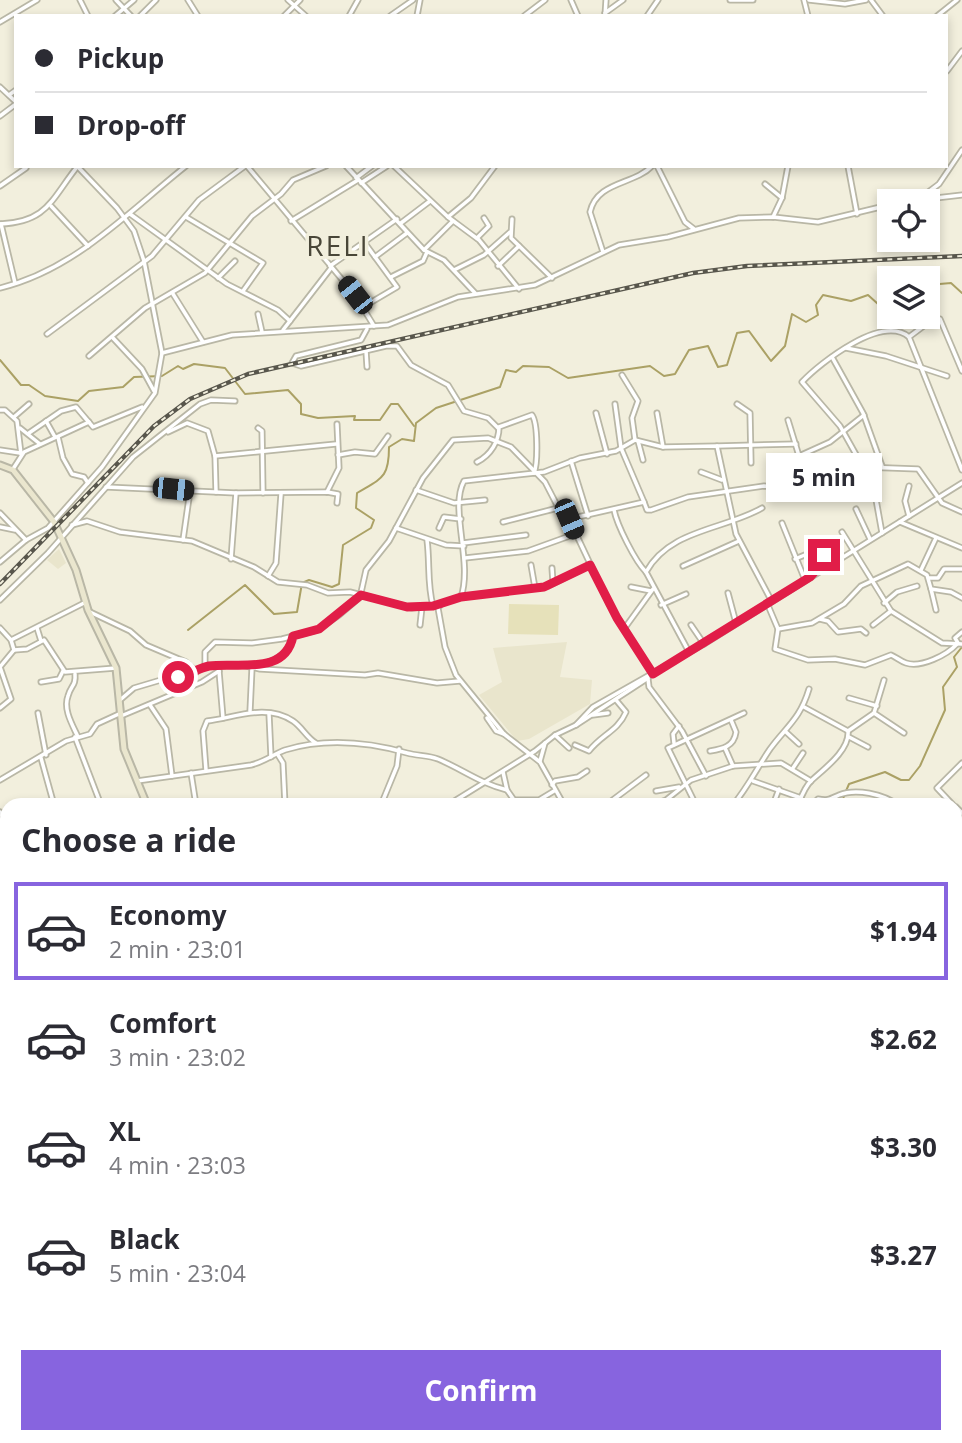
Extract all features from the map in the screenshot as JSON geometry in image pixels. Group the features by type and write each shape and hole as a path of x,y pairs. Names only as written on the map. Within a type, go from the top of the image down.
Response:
{"street":[{"path":"22,14 37,0"},
{"path":"116,0 129,14"},
{"path":"117,14 123,6 134,0"},
{"path":"142,14 156,0"},
{"path":"288,0 304,14"},
{"path":"286,14 300,0"},
{"path":"358,3 364,0"},
{"path":"393,14 413,0"},
{"path":"527,14 545,0"},
{"path":"605,14 606,0"},
{"path":"605,14 623,0"},
{"path":"730,0 753,0"},
{"path":"807,0 868,0 881,14"},
{"path":"940,14 957,0"},
{"path":"948,70 962,51"},
{"path":"0,87 14,101"},
{"path":"9,95 14,91"},
{"path":"0,116 14,105"},
{"path":"933,189 962,150"},
{"path":"1,183 26,168"},
{"path":"15,283 0,224 26,221 51,206 77,168"},
{"path":"0,562 26,540 54,522 89,484 123,440 142,407 155,393 161,369 162,353 144,261 134,230 80,168"},
{"path":"0,288 57,265 89,246 182,168"},
{"path":"47,334 144,261 207,194 243,168"},
{"path":"248,168 363,307 371,327"},
{"path":"89,356 152,304 173,294 209,270 252,216 293,180 321,168"},
{"path":"348,168 425,251 440,257 475,293"},
{"path":"358,181 370,168"},
{"path":"291,220 383,168"},
{"path":"396,168 448,217 477,238 519,289"},
{"path":"448,217 471,198 494,168"},
{"path":"603,252 590,212 592,205 605,190 640,176 652,168"},
{"path":"656,168 685,222 694,229"},
{"path":"773,217 782,198 788,168"},
{"path":"848,168 856,214"},
{"path":"765,184 782,198"},
{"path":"940,198 962,195"},
{"path":"401,223 430,201"},
{"path":"51,206 89,246"},
{"path":"162,353 203,342 262,332 392,324 458,297 519,289 552,278 626,243 679,234 739,218 773,217 818,222 877,208"},
{"path":"130,214 218,278 278,310 290,321"},
{"path":"185,217 263,263 243,291"},
{"path":"477,238 490,225 484,218"},
{"path":"283,330 331,267 397,219"},
{"path":"454,270 488,252 510,232 512,219"},
{"path":"425,251 453,221"},
{"path":"679,234 685,222"},
{"path":"510,232 519,246 552,278"},
{"path":"375,257 408,233"},
{"path":"363,307 396,290 391,277 364,242"},
{"path":"498,266 519,246"},
{"path":"391,277 420,263 426,257 425,251"},
{"path":"218,278 235,261"},
{"path":"173,294 203,342"},
{"path":"258,314 262,332"},
{"path":"909,337 925,325 940,319 962,371"},
{"path":"371,327 361,340 296,356 292,363 298,366 397,346 411,365 444,382 468,414 488,418 498,428 497,440 487,455 477,462"},
{"path":"863,467 844,432 802,382 858,340 881,333 900,332 909,337 962,470"},
{"path":"113,338 138,365 155,393"},
{"path":"844,348 852,347 947,376"},
{"path":"366,351 367,367"},
{"path":"832,357 864,415 883,467"},
{"path":"622,375 638,401 632,418 643,460"},
{"path":"0,600 62,537 133,457 200,404 211,400 235,401"},
{"path":"14,417 29,404"},
{"path":"615,404 621,448 648,511 688,497 726,494 764,486 797,490 870,466 918,469 937,498 946,506 962,512"},
{"path":"737,404 750,414 751,463"},
{"path":"29,433 72,407 79,409 95,426 142,407"},
{"path":"1,408 14,417 19,428 21,454 13,470"},
{"path":"596,413 607,454"},
{"path":"657,413 663,447"},
{"path":"799,456 826,444 864,415"},
{"path":"498,428 524,416 534,416 537,438 534,444 535,473"},
{"path":"788,420 799,456 814,485"},
{"path":"45,421 56,437 72,474 84,477 89,484"},
{"path":"0,450 21,454 89,422"},
{"path":"162,436 184,423 195,424 208,431 215,456 216,492"},
{"path":"327,492 339,468 337,424"},
{"path":"19,428 40,444"},
{"path":"258,428 262,431 263,493"},
{"path":"338,455 355,452 375,454 387,436"},
{"path":"205,667 205,652 215,642 263,642 319,629 361,595 366,570 389,541 416,490 453,440 497,440 513,449 548,485 558,508 569,519 590,565 650,676 649,687 661,707 679,726 706,776"},
{"path":"461,597 465,558 460,503 461,487 467,479 535,473 571,461 607,454 637,441 663,447 751,443 784,447 796,444"},
{"path":"215,456 336,444"},
{"path":"717,446 722,480 739,541 769,602 778,629 777,651 812,661 835,659 865,665 888,655 905,663 918,663 944,654 960,644"},
{"path":"571,461 588,516"},
{"path":"0,465 13,470 54,522 62,537 89,612 116,667 124,748 144,798"},
{"path":"870,466 882,533"},
{"path":"701,472 722,480"},
{"path":"576,725 593,708 705,644 962,483"},
{"path":"909,486 905,501 909,516"},
{"path":"106,487 236,493 327,492 338,495 337,503"},
{"path":"416,490 436,499 460,503 485,500"},
{"path":"183,540 190,491"},
{"path":"231,559 236,493"},
{"path":"268,576 276,563 281,493"},
{"path":"569,519 644,502"},
{"path":"503,522 558,508"},
{"path":"646,572 660,554 691,534 733,521 762,508"},
{"path":"856,509 871,539"},
{"path":"614,510 618,526 625,534 634,558 646,572 652,591 690,652"},
{"path":"0,513 26,540"},
{"path":"439,527 444,517 461,519"},
{"path":"72,525 87,521 120,532 197,543 278,582 307,585 328,593 348,592 407,607 433,606 461,597 535,588 553,583 590,565"},
{"path":"900,522 962,548"},
{"path":"782,523 805,580"},
{"path":"0,527 17,531"},
{"path":"396,528 427,540 463,545 526,535"},
{"path":"842,532 891,611 942,643 960,644"},
{"path":"465,558 528,551 575,534"},
{"path":"921,570 936,538"},
{"path":"427,540 431,572 428,588 433,606"},
{"path":"683,566 739,541"},
{"path":"795,559 814,552 841,557"},
{"path":"814,552 820,564"},
{"path":"810,577 829,555"},
{"path":"778,629 804,626 820,618 872,580 908,564 921,570 929,578 937,608"},
{"path":"531,565 535,588"},
{"path":"552,568 553,583"},
{"path":"929,578 938,578 944,569 962,569"},
{"path":"884,603 897,592 917,586"},
{"path":"631,587 652,591"},
{"path":"931,589 951,592 962,598"},
{"path":"624,629 652,591"},
{"path":"728,593 736,623"},
{"path":"661,605 686,594"},
{"path":"12,640 86,602"},
{"path":"439,605 444,646 460,681 487,718 540,762 559,798"},
{"path":"420,625 422,607"},
{"path":"873,625 891,611"},
{"path":"89,612 133,633 146,645 186,662 197,672"},
{"path":"820,618 828,621 838,632 861,629 866,633"},
{"path":"691,625 705,644"},
{"path":"0,628 12,640 14,650"},
{"path":"37,628 41,641"},
{"path":"960,644 955,638 962,632"},
{"path":"250,667 276,660 290,647 293,636"},
{"path":"14,650 24,650 47,640 62,671 60,679 41,682"},
{"path":"0,708 11,699 0,667 14,650"},
{"path":"62,671 75,674 116,667"},
{"path":"120,700 134,688 197,672 205,667 250,667 365,676 378,673 437,683 460,681"},
{"path":"250,667 250,712"},
{"path":"0,780 76,737 89,734 97,724 202,682 218,669"},
{"path":"218,669 223,718"},
{"path":"75,674 76,685 68,694 68,712 98,798"},
{"path":"464,798 555,735 576,725 650,676"},
{"path":"848,731 874,713 884,680"},
{"path":"739,798 804,707 809,689"},
{"path":"849,698 877,706"},
{"path":"575,745 589,751 597,741 617,728 626,711 616,700"},
{"path":"150,705 166,729 172,776"},
{"path":"804,707 848,731"},
{"path":"206,770 205,723 223,718 250,712 269,714 291,720 316,743"},
{"path":"38,713 46,755"},
{"path":"592,715 608,713"},
{"path":"691,798 668,750 686,738 744,713"},
{"path":"874,713 904,733"},
{"path":"269,714 271,758"},
{"path":"709,751 725,748 737,734 730,719"},
{"path":"674,744 673,734 679,726"},
{"path":"753,781 801,798 810,781 827,768 849,737 848,731"},
{"path":"786,732 799,744"},
{"path":"555,735 569,748"},
{"path":"849,737 869,747"},
{"path":"137,781 251,765 284,750 316,743 399,749 438,759 484,783 507,790"},
{"path":"540,762 545,743"},
{"path":"725,748 733,766"},
{"path":"385,798 397,766 399,749"},
{"path":"523,759 524,749"},
{"path":"793,768 803,752"},
{"path":"278,755 282,763 284,798"},
{"path":"41,758 52,798"},
{"path":"656,791 683,785 733,766 761,764 779,763 793,768 810,781"},
{"path":"946,798 937,788 962,763"},
{"path":"542,798 553,789 555,780 578,778 587,771"},
{"path":"503,772 507,790 513,798"},
{"path":"191,773 195,798"},
{"path":"615,798 646,775"},
{"path":"668,798 683,785"},
{"path":"776,798 779,789"},
{"path":"833,798 840,794 866,792 881,798"}],"shaded area":[{"path":"59,549 66,563 58,569 47,560"},
{"path":"509,604 559,605 558,635 508,634"},
{"path":"567,642 560,677 592,680 590,704 529,739 517,741 479,695 502,682 493,648"}],"waterway":[{"path":"940,284 951,283 962,293"},
{"path":"188,630 245,585 274,614 297,612 302,583 309,580 332,587 339,584 343,545 371,528 374,520 356,508 357,493 382,476 388,465 389,447 402,439 414,441 416,423 436,408 500,387 506,370 516,372 523,366 549,367 568,378 650,366 664,376 675,374 689,350 708,346 718,367 727,365 737,333 749,331 771,361 785,346 792,314 806,322 818,315 816,305 823,295 851,301 868,295 877,303"},
{"path":"0,360 21,385 29,385 45,396 78,401 89,391 123,387 134,377 162,376 178,366 183,369 194,364 225,368 245,394 288,390 301,404 301,414 318,418 355,416 354,420 380,420 391,404 398,404 414,426"},
{"path":"846,791 849,784 885,772 901,780 909,780 920,766 945,710 943,687 957,667 954,657 962,647"}],"railway":[{"path":"0,584 154,426 190,399 248,374 693,273 747,266 962,256"}],"district":[{"name":"RELI","path":"338,246"}],"route":[{"path":"178,677 208,666 248,666 275,661 290,647 293,636 319,629 361,595 407,607 433,606 461,597 544,587 590,565 617,618 653,674 810,577 829,555 824,555"}]}
